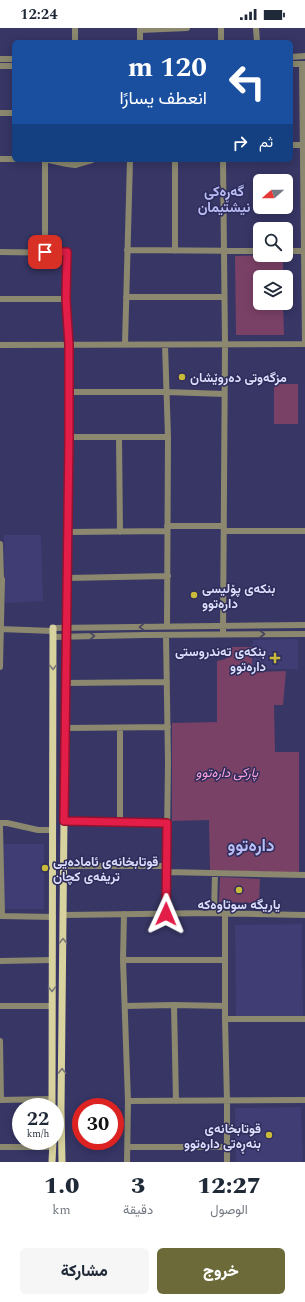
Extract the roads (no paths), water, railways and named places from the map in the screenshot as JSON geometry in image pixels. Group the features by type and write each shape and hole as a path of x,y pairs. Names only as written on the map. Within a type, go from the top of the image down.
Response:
{"main road":[{"path":"62,1162 66,627"},
{"path":"52,1098 53,632"},
{"path":"52,821 64,821"},
{"path":"52,1162 53,1150"}],"street":[{"path":"75,28 75,40"},
{"path":"140,40 140,29 187,28"},
{"path":"221,28 221,40"},
{"path":"256,28 257,40"},
{"path":"293,57 305,56"},
{"path":"0,59 12,59"},
{"path":"0,345 305,344 304,64 293,64"},
{"path":"0,66 12,66"},
{"path":"0,113 12,113"},
{"path":"293,145 304,145"},
{"path":"0,159 12,159"},
{"path":"45,162 45,252"},
{"path":"58,162 75,165 85,162"},
{"path":"125,344 130,162"},
{"path":"175,162 175,251"},
{"path":"223,162 225,344 223,634"},
{"path":"128,250 253,251"},
{"path":"293,251 305,251"},
{"path":"0,252 67,252 66,299 69,345 69,438 66,627"},
{"path":"126,297 224,297"},
{"path":"0,299 66,299"},
{"path":"165,345 168,437 167,626"},
{"path":"69,392 167,392 224,394"},
{"path":"119,437 120,532"},
{"path":"69,438 168,437"},
{"path":"68,532 120,532 167,528 224,528 305,531"},
{"path":"0,544 0,667"},
{"path":"67,578 168,576"},
{"path":"53,632 66,627 304,625"},
{"path":"0,629 53,632 66,637 189,634 304,634 301,630 304,625"},
{"path":"189,627 189,634"},
{"path":"166,635 168,682 166,914"},
{"path":"66,683 168,682"},
{"path":"66,728 168,727"},
{"path":"120,728 120,822"},
{"path":"64,821 167,823"},
{"path":"0,823 7,823 38,830 53,830"},
{"path":"0,827 1,916 53,917"},
{"path":"64,866 167,869 214,873 305,875"},
{"path":"214,873 214,913"},
{"path":"64,916 214,913 305,915"},
{"path":"124,914 123,960 128,1101 127,1162"},
{"path":"224,914 225,1019 228,1101 227,1162"},
{"path":"0,961 52,960"},
{"path":"123,960 224,960"},
{"path":"174,1005 176,1101"},
{"path":"0,1006 52,1006"},
{"path":"125,1006 225,1006"},
{"path":"225,1019 305,1019"},
{"path":"0,1041 0,1100 12,1100"},
{"path":"128,1101 305,1100"},
{"path":"0,1147 12,1146"},
{"path":"128,1147 227,1147"}],"place":[{"name":"مزگەوتی دەروێشان","path":"182,377"},
{"name":"بنکەی پۆلیسی دارەتوو","path":"194,595"},
{"name":"بنکەی تەندروستی دارەتوو","path":"275,658"},
{"name":"قوتابخانەی ئامادەیی تریفەی کچان","path":"45,868"},
{"name":"یاریگە سوتاوەکە","path":"239,890"},
{"name":"قوتابخانەی بنەڕەتی دارەتوو","path":"269,1135"}],"district":[{"name":"گەڕەکی نیشتیمان","path":"224,200"},
{"name":"دارەتوو","path":"251,845"}],"park label":[{"name":"پارکی دارەتوو","path":"227,772"}]}
